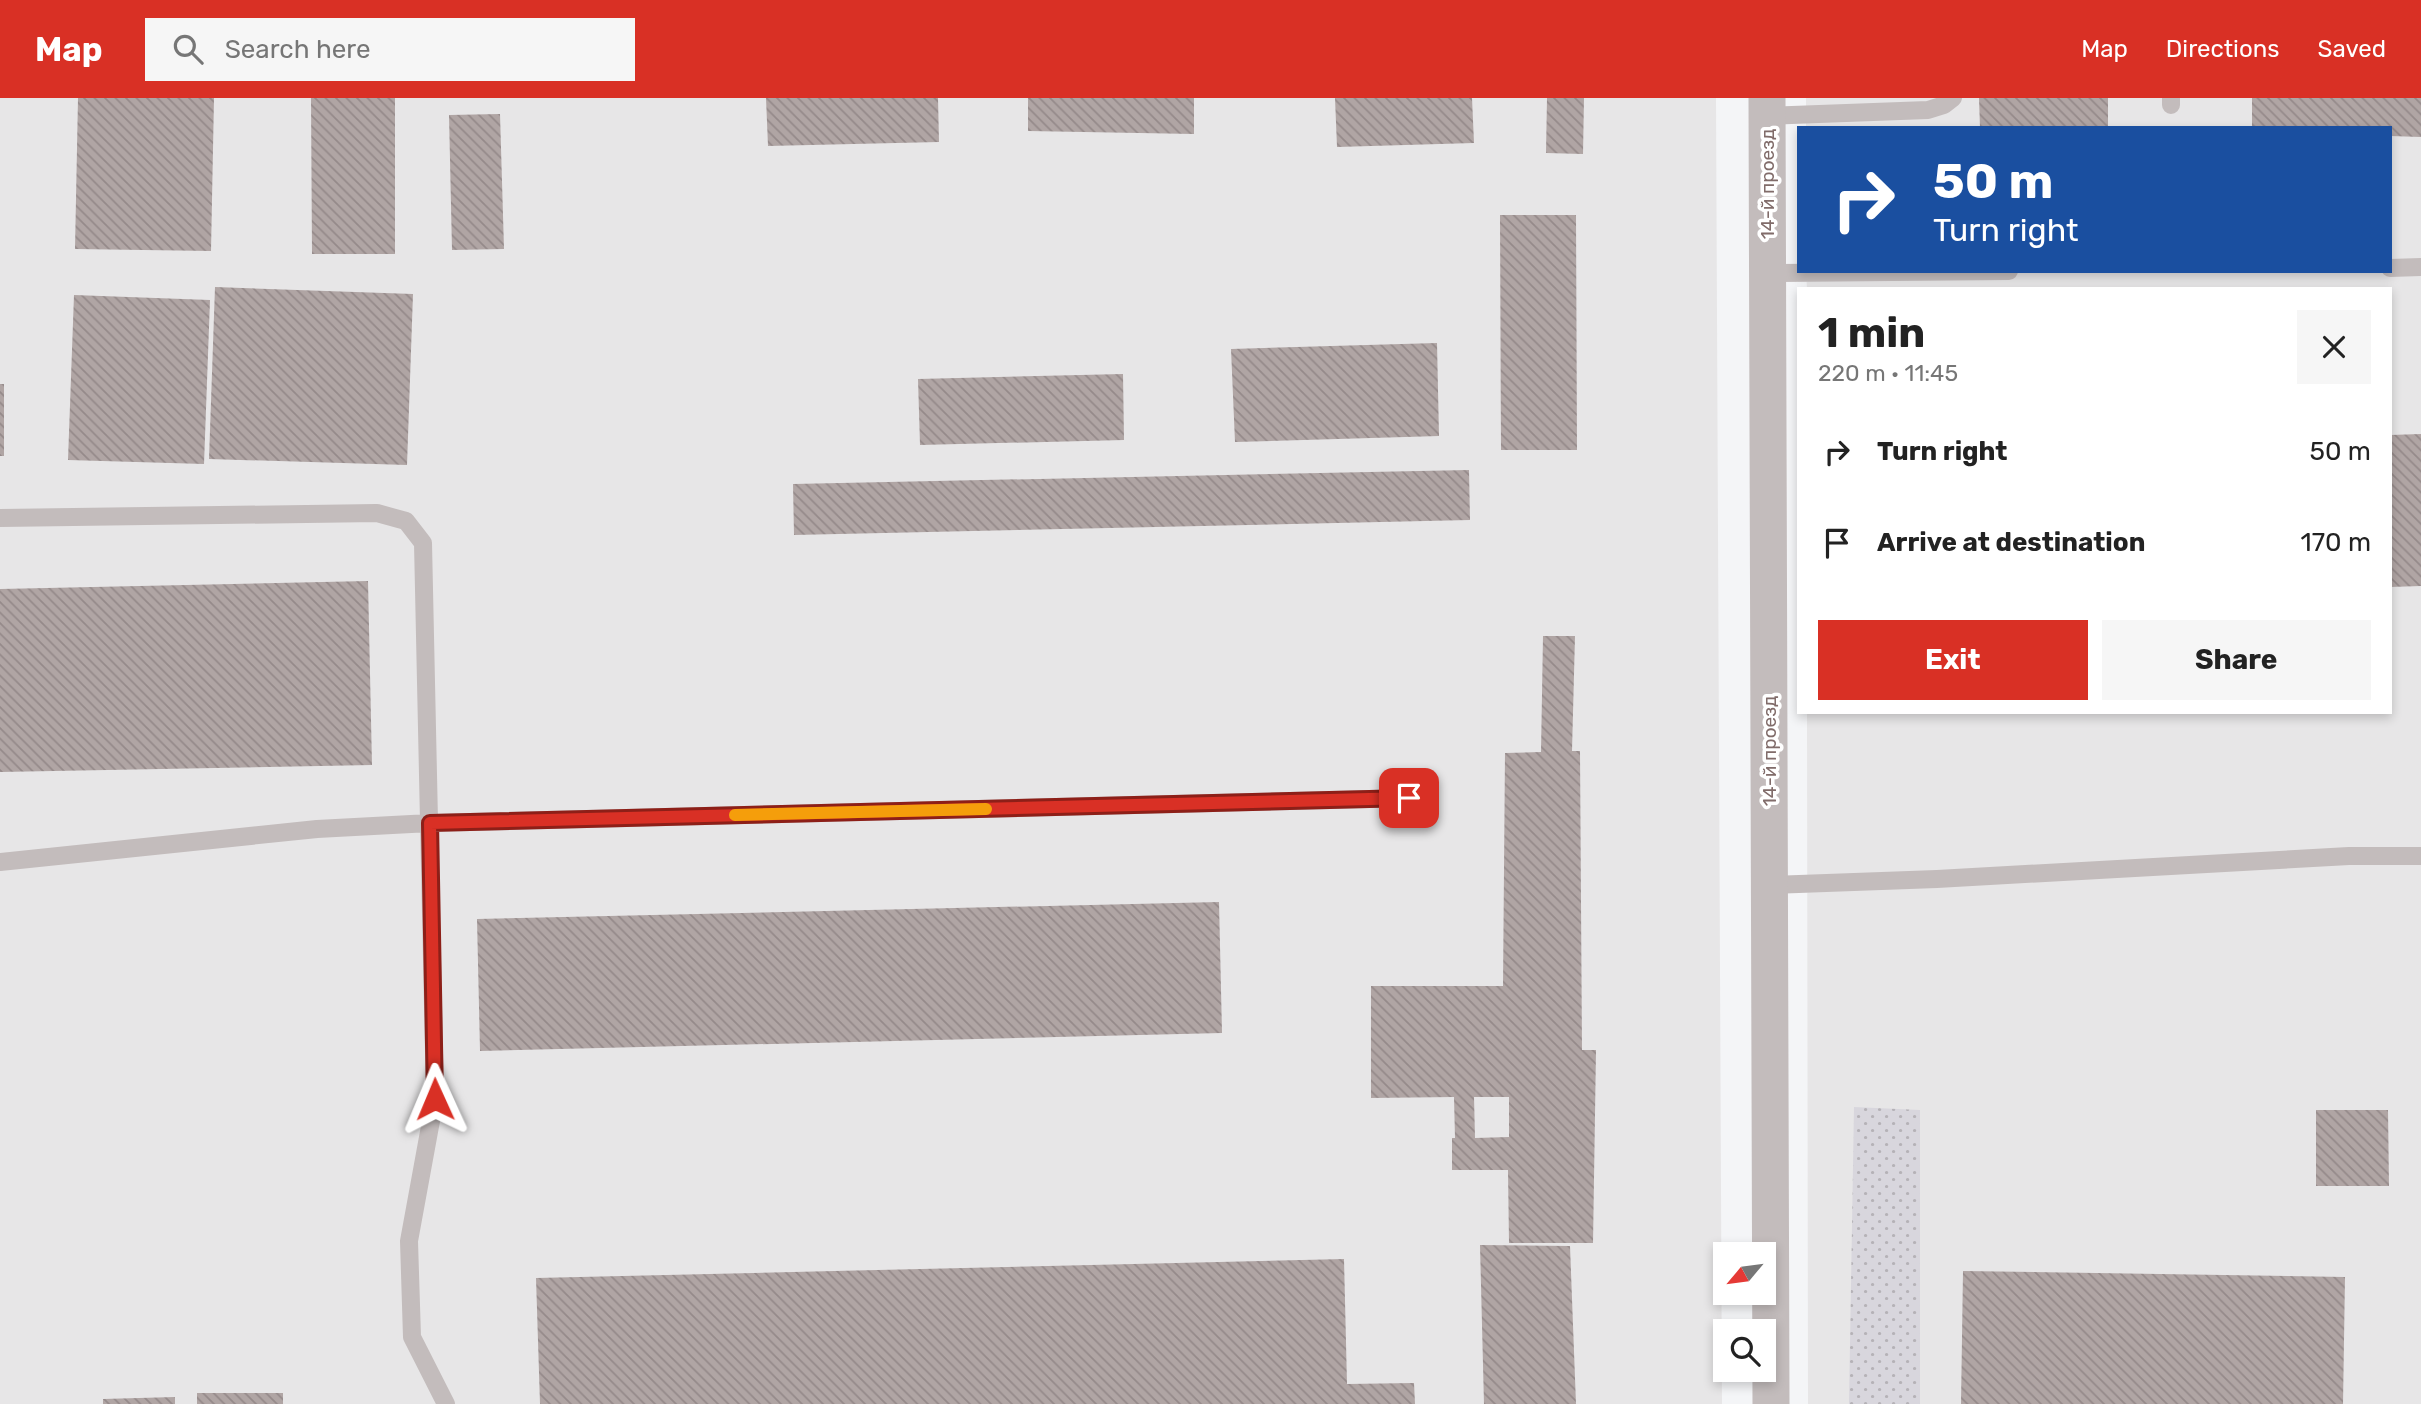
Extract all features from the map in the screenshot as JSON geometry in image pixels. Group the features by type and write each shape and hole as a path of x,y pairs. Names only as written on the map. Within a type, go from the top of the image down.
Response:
{"street":[{"name":"14-й проезд","path":"1767,107 1772,1404"}],"lane":[{"path":"1767,107 1928,110 1944,105 1953,98"},
{"path":"2392,268 2421,267"},
{"path":"1768,273 1797,273"},
{"path":"0,518 377,513 406,521 423,543 435,1099 409,1241 409,1255 412,1337 446,1404"},
{"path":"0,862 317,829 430,823 1409,798"},
{"path":"1769,885 2349,856 2421,856"}],"shaded area":[{"path":"0,98 1716,98 1721,1242 1713,1242 1713,1306 1722,1306 1722,1319 1713,1319 1713,1382 1722,1382 1722,1404 0,1404"},
{"path":"1806,98 2421,98 2421,1404 1808,1404 1807,714 2392,714 2392,287 1807,287 1806,273 2392,273 2392,126 1806,126"},
{"path":"1854,1107 1920,1110 1920,1404 1849,1404"}],"building":[{"path":"78,98 214,98 211,251 75,249"},
{"path":"311,98 395,98 395,254 312,254"},
{"path":"766,98 938,98 939,142 768,146"},
{"path":"1028,98 1194,98 1194,134 1028,131"},
{"path":"1335,98 1472,98 1474,143 1337,147"},
{"path":"1547,98 1584,98 1583,154 1546,153"},
{"path":"1979,98 2108,98 2108,126 1980,126"},
{"path":"2252,98 2421,98 2421,137 2392,136 2392,126 2252,126"},
{"path":"500,114 504,249 452,250 449,115"},
{"path":"1500,215 1576,215 1577,450 1501,450"},
{"path":"215,287 413,294 407,465 209,459"},
{"path":"74,295 210,300 204,464 68,460"},
{"path":"1437,343 1439,436 1235,442 1231,349"},
{"path":"1123,374 1124,440 920,445 918,379"},
{"path":"0,384 4,384 4,456 0,456"},
{"path":"2421,434 2421,586 2392,587 2392,435"},
{"path":"1469,470 1470,520 794,535 793,484"},
{"path":"368,581 372,765 0,772 0,589"},
{"path":"1543,636 1575,636 1572,751 1580,751 1582,1050 1596,1050 1593,1243 1509,1243 1508,1170 1452,1170 1452,1138 1455,1138 1454,1097 1371,1098 1371,986 1503,986 1505,753 1541,752","holes":["1474,1097 1509,1097 1509,1137 1475,1138"]},
{"path":"1219,902 1222,1033 480,1051 477,919"},
{"path":"2316,1110 2388,1110 2389,1186 2316,1186"},
{"path":"1480,1245 1570,1246 1576,1404 1484,1404"},
{"path":"1344,1259 1347,1384 1414,1383 1415,1404 540,1404 536,1278"},
{"path":"1963,1271 2345,1277 2343,1404 1961,1404"},
{"path":"197,1393 283,1393 283,1404 197,1404"},
{"path":"175,1397 175,1404 103,1404 103,1399"}],"slow traffic":[{"path":"735,815 986,809"}],"route":[{"path":"435,1099 430,823 1409,798"}]}
